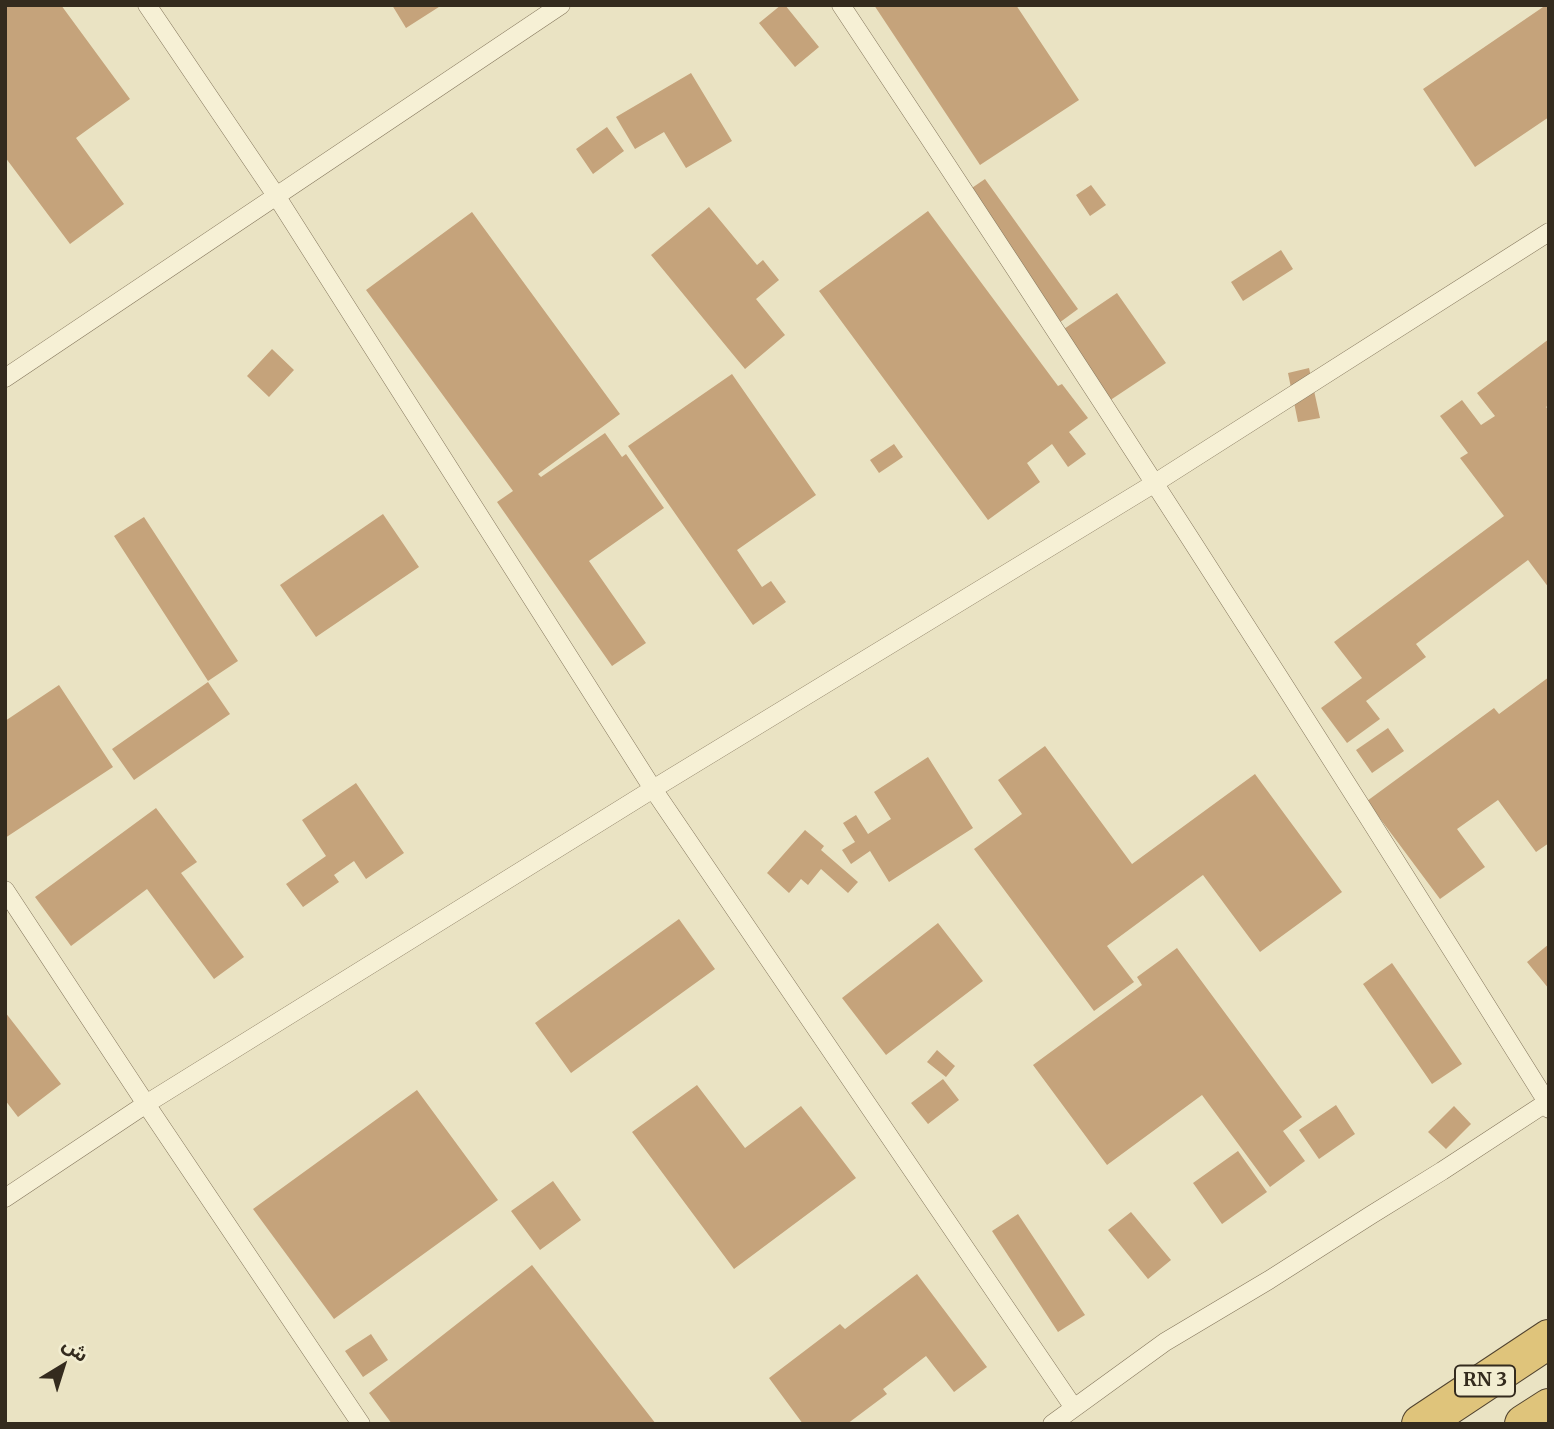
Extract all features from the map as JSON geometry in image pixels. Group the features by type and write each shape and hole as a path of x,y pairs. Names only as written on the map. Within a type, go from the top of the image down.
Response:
{"highway":[{"name":"RN 3","path":"1420,1424 1549,1339"},
{"name":"RN 3","path":"1524,1424 1549,1408"}],"lane":[{"path":"147,5 277,197 653,789 1074,1408"},
{"path":"5,378 561,5"},
{"path":"841,5 1155,483 1548,1104 1166,1342 1052,1424"},
{"path":"5,1198 146,1104 653,789 1155,483 1549,232"},
{"path":"5,890 361,1424"}],"building":[{"path":"5,5 61,5 130,99 76,138 124,204 70,244 5,157"},
{"path":"392,5 442,5 406,28"},
{"path":"781,5 785,5 819,47 795,67 759,23"},
{"path":"874,5 1016,5 1079,100 980,165"},
{"path":"1549,5 1549,117 1475,167 1423,89"},
{"path":"691,73 732,141 686,168 664,132 635,149 616,117"},
{"path":"607,127 624,151 593,174 576,149"},
{"path":"985,179 1078,309 1059,323 966,192"},
{"path":"1091,185 1106,205 1090,216 1076,195"},
{"path":"709,207 757,265 763,260 779,280 756,299 785,335 745,369 651,255"},
{"path":"928,211 1058,386 1062,384 1088,418 1069,432 1086,454 1068,467 1052,444 1027,463 1040,482 988,520 819,291"},
{"path":"472,212 620,414 538,474 541,477 605,433 622,457 626,454 664,508 589,561 646,643 612,666 497,502 513,491 366,290"},
{"path":"1281,250 1293,269 1243,301 1231,282"},
{"path":"1117,293 1166,363 1109,401 1061,331"},
{"path":"1549,339 1549,405 1546,407 1549,410 1549,588 1528,560 1416,644 1426,657 1366,701 1380,719 1347,743 1321,708 1362,678 1334,642 1504,516 1460,458 1468,453 1440,416 1462,400 1481,425 1495,416 1477,393"},
{"path":"272,349 294,370 269,397 247,376"},
{"path":"1309,368 1320,418 1298,422 1288,373"},
{"path":"732,374 816,495 737,550 762,587 771,581 786,602 753,625 628,446"},
{"path":"894,444 903,457 879,473 870,460"},
{"path":"383,514 419,567 316,637 280,585"},
{"path":"144,517 238,661 208,681 114,536"},
{"path":"1549,677 1549,843 1536,852 1498,800 1457,829 1485,867 1440,899 1367,801 1494,708 1499,714"},
{"path":"208,682 230,714 134,780 112,749"},
{"path":"59,685 113,767 5,838 5,721"},
{"path":"1388,728 1404,751 1372,773 1356,750"},
{"path":"1045,746 1132,864 1255,774 1342,892 1260,952 1203,875 1107,946 1134,982 1094,1011 974,849 1022,814 998,780"},
{"path":"928,757 973,828 889,882 870,851 851,864 842,850 855,842 843,823 856,815 868,834 891,819 874,792"},
{"path":"356,783 404,853 366,879 354,861 334,875 339,882 303,907 286,884 326,856 302,820"},
{"path":"156,808 197,862 181,873 244,957 214,979 147,889 71,946 35,897"},
{"path":"805,830 824,846 821,850 858,882 848,893 821,869 808,885 801,879 789,893 767,873"},
{"path":"679,919 715,969 571,1073 535,1023"},
{"path":"938,923 983,981 886,1055 842,998"},
{"path":"1549,944 1549,989 1527,962"},
{"path":"1177,948 1302,1117 1283,1131 1305,1161 1270,1187 1202,1095 1107,1165 1033,1065 1142,985 1137,977"},
{"path":"1392,963 1462,1064 1432,1084 1363,984"},
{"path":"5,1012 61,1084 18,1117 5,1100"},
{"path":"937,1050 955,1066 946,1077 927,1062"},
{"path":"943,1079 959,1100 928,1124 911,1103"},
{"path":"697,1085 745,1148 801,1106 856,1178 734,1269 632,1132"},
{"path":"417,1090 498,1200 334,1319 253,1209"},
{"path":"1336,1105 1355,1134 1319,1159 1299,1130"},
{"path":"1454,1106 1471,1124 1446,1149 1428,1132"},
{"path":"1238,1151 1267,1192 1222,1224 1193,1183"},
{"path":"553,1181 581,1220 540,1250 511,1211"},
{"path":"1131,1212 1171,1260 1148,1279 1108,1230"},
{"path":"1018,1214 1085,1315 1058,1332 992,1231"},
{"path":"532,1265 656,1424 392,1424 369,1393"},
{"path":"917,1274 987,1367 954,1392 926,1356 883,1389 887,1394 847,1424 803,1424 769,1378 840,1324 845,1329"},
{"path":"371,1334 388,1360 363,1377 345,1351"}]}
